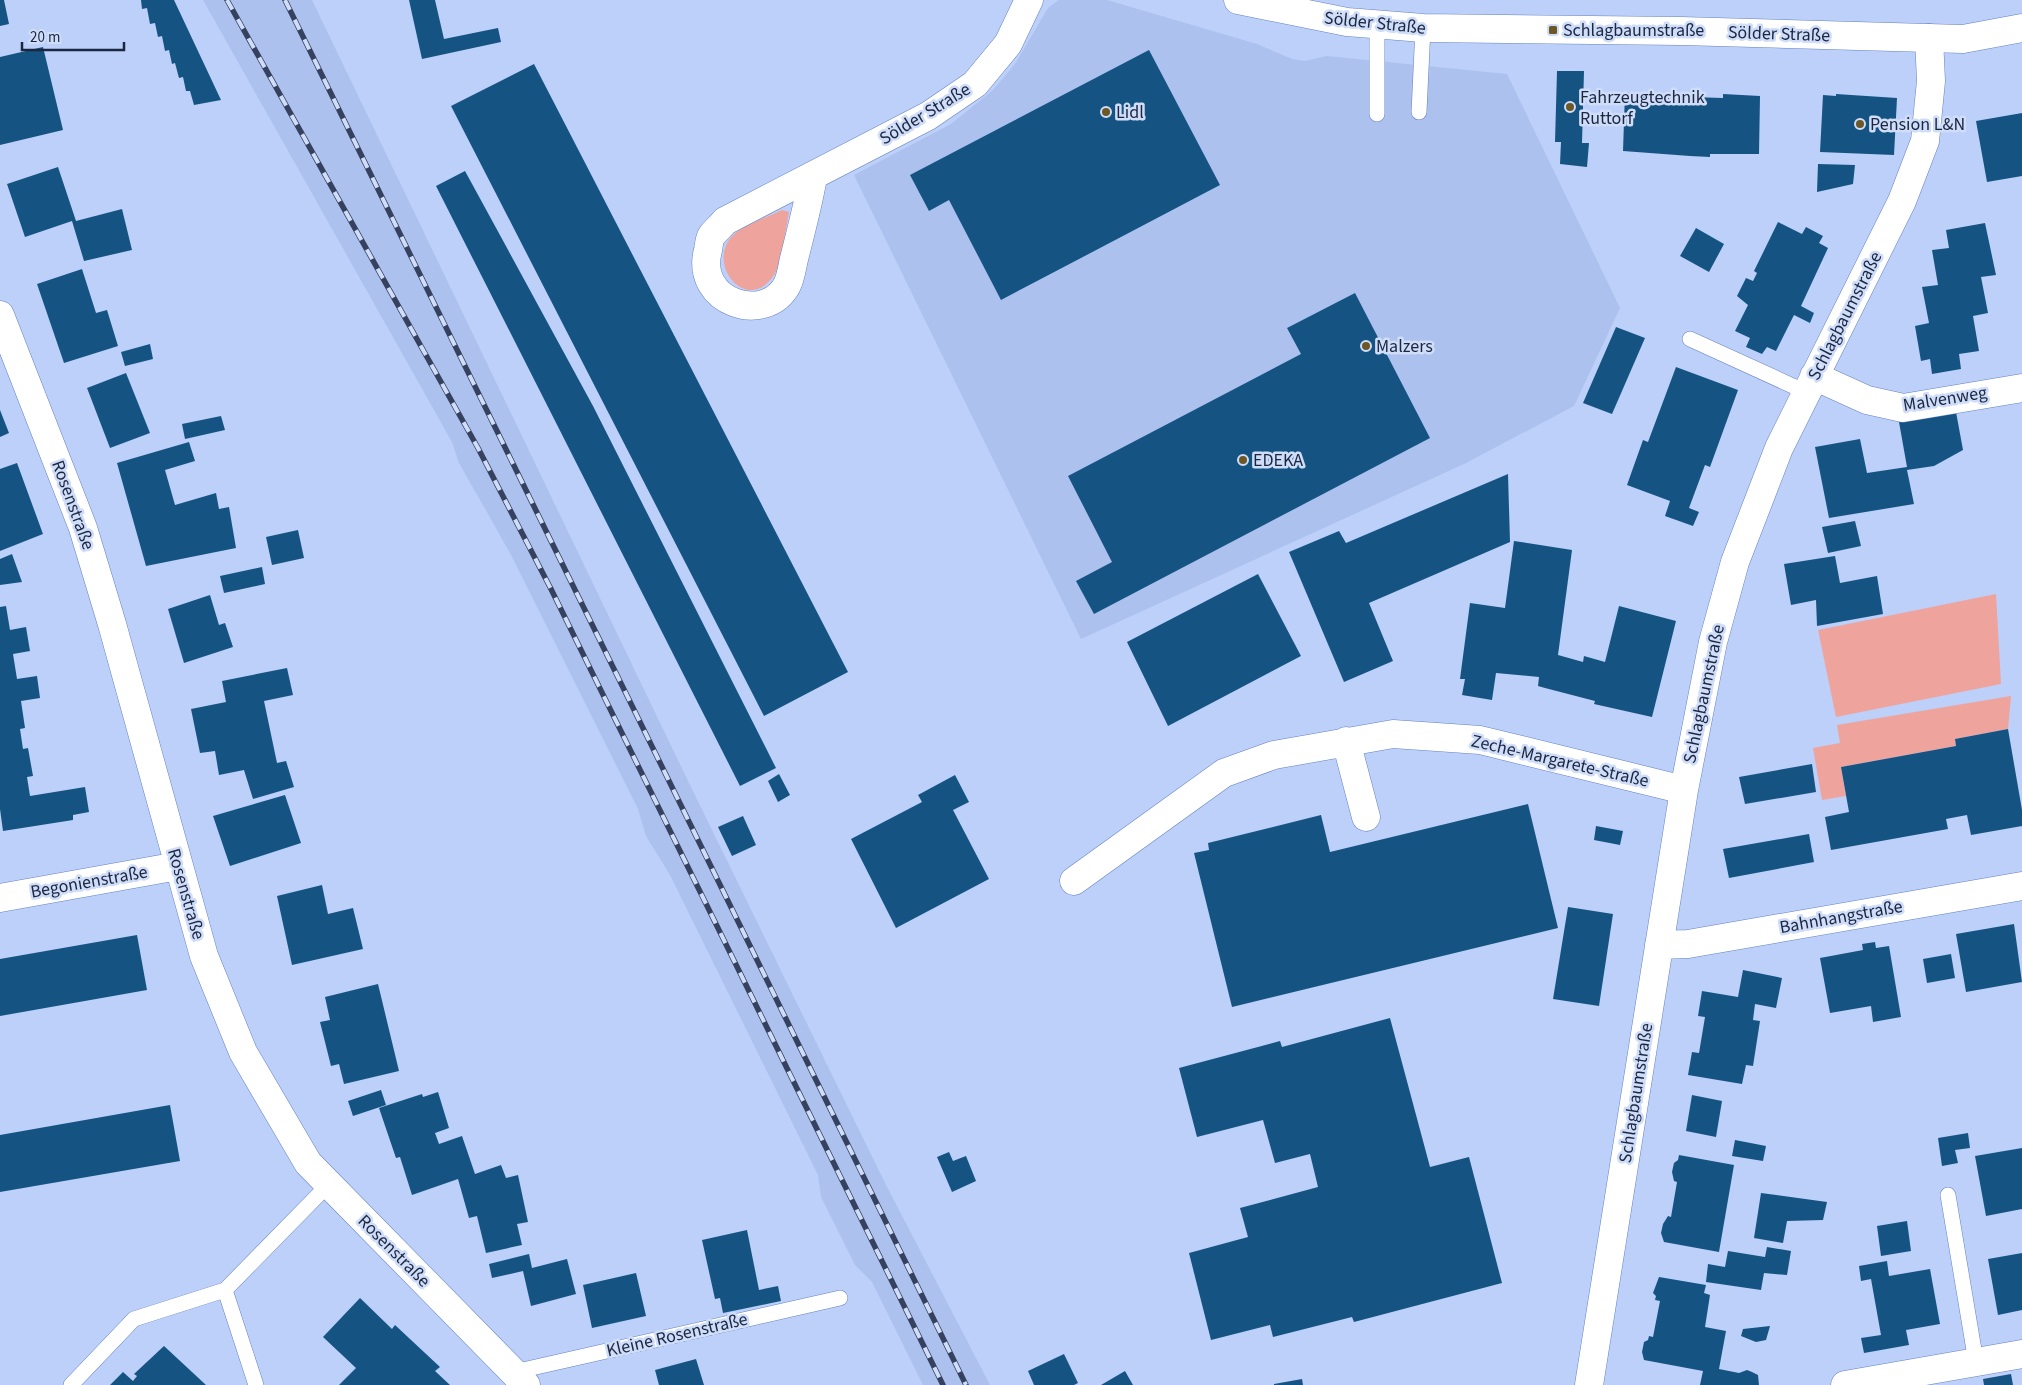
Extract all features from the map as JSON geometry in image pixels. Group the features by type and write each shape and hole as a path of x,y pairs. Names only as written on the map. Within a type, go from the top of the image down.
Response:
{"street":[{"name":"Sölder Straße","path":"813,177 805,217 787,285 773,298 758,305 737,304 720,296 710,282 705,260 711,237 725,221 928,116 976,84 1008,44 1029,0"},
{"name":"Sölder Straße","path":"1238,0 1296,13 1377,26 1422,28 1681,31 1962,39 2022,28"},
{"name":"Schlagbaumstraße","path":"1589,1385 1684,790 1713,642 1735,562 1778,448 1902,202 1925,141 1931,81 1928,38"},
{"name":"Rosenstraße","path":"0,315 83,528 112,624 204,956 243,1052 308,1163 520,1379"},
{"name":"Malvenweg","path":"1810,384 1903,408 2022,388"},
{"name":"Zeche-Margarete-Straße","path":"1074,880 1224,773 1274,755 1393,734 1480,740 1684,790"},
{"path":"1346,741 1366,817"},
{"name":"Begonienstraße","path":"0,898 178,866"},
{"name":"Bahnhangstraße","path":"1659,944 1688,944 2022,886"},
{"path":"1845,1385 2022,1354"}],"lane":[{"path":"1377,26 1377,114"},
{"path":"1419,112 1422,28"},
{"path":"1690,339 1810,384"},
{"path":"71,1385 134,1319 225,1290 328,1185"},
{"path":"1948,1196 1976,1362"},
{"path":"225,1290 256,1385"},
{"name":"Kleine Rosenstraße","path":"520,1379 840,1298"}],"shaded area":[{"path":"203,0 312,0 689,783 885,1183 990,1385 923,1385 872,1282 855,1265 821,1197 818,1175 670,875 646,836 638,809 510,553 459,463 452,442"},
{"path":"1059,0 1107,0 1257,44 1292,59 1305,61 1327,56 1507,74 1620,308 1574,406 1466,463 1081,639 854,175 951,124 993,90 1015,64 1048,8"},
{"path":"782,210 789,212 777,270 763,287 751,290 740,287 731,279 725,268 724,255 727,242 743,228"},
{"path":"1996,594 2001,684 1836,717 1818,630"},
{"path":"2011,696 2008,729 1955,739 1956,746 1841,767 1846,796 1822,800 1813,748 1840,743 1837,725"}],"building":[{"path":"0,0 4,0 9,24 0,26"},
{"path":"141,0 174,0 221,100 194,105 190,91 186,91 183,77 179,78 175,63 172,64 169,50 165,51 162,36 158,37 155,23 150,24 147,8 142,9"},
{"path":"409,0 435,0 444,39 498,28 501,42 422,59"},
{"path":"43,47 63,130 0,145 0,57"},
{"name":"Lidl","path":"1149,50 1220,185 1001,300 949,200 929,211 910,175"},
{"path":"534,64 848,672 764,716 451,106"},
{"name":"Fahrzeugtechnik Ruttorf","path":"1557,71 1584,71 1582,143 1589,143 1587,167 1560,164 1561,142 1555,142"},
{"path":"1625,92 1723,98 1723,94 1760,96 1759,154 1710,154 1710,157 1623,151"},
{"path":"1836,94 1897,98 1894,155 1820,152 1823,95 1836,96"},
{"path":"2022,113 2022,176 1987,182 1976,121"},
{"path":"1818,164 1855,165 1853,184 1817,192"},
{"path":"58,167 76,221 122,209 132,250 84,261 72,221 25,237 7,184"},
{"path":"465,171 593,406 776,768 740,786 436,186"},
{"path":"1778,222 1802,234 1806,227 1823,236 1819,243 1828,248 1801,306 1814,313 1810,323 1794,315 1776,351 1767,347 1762,354 1746,347 1750,338 1735,331 1748,305 1737,296 1746,278 1753,281 1757,273 1754,271"},
{"path":"1985,223 1996,275 1981,277 1988,313 1973,316 1979,351 1959,354 1961,369 1932,374 1930,359 1921,361 1915,326 1929,323 1922,287 1938,285 1932,250 1949,248 1946,230"},
{"path":"1696,228 1724,244 1709,272 1680,256"},
{"path":"82,269 96,313 107,310 118,346 64,363 37,284"},
{"name":"EDEKA","path":"1355,293 1430,438 1094,614 1076,581 1112,562 1068,476 1301,354 1287,328"},
{"path":"1616,327 1645,338 1612,414 1583,403"},
{"path":"150,344 153,359 125,366 121,352"},
{"path":"1676,367 1738,390 1710,467 1705,465 1689,508 1699,512 1693,526 1665,516 1670,501 1627,485 1643,440 1648,442"},
{"path":"126,373 150,433 110,448 87,388"},
{"path":"0,410 9,433 0,437"},
{"path":"1956,412 1963,450 1934,466 1907,470 1914,504 1829,518 1815,447 1860,439 1867,473 1907,467 1899,422"},
{"path":"221,416 225,430 185,439 182,424"},
{"path":"189,442 195,461 165,470 175,505 216,493 219,509 229,507 236,548 146,566 117,463"},
{"path":"17,463 43,534 0,551 0,469"},
{"path":"1508,474 1510,542 1369,603 1393,661 1344,682 1289,552 1339,531 1346,543"},
{"path":"1855,521 1861,546 1828,553 1822,527"},
{"path":"298,530 304,558 272,565 266,537"},
{"path":"1514,541 1572,550 1558,655 1583,662 1584,656 1605,662 1619,606 1676,621 1652,717 1594,704 1595,701 1538,686 1539,677 1496,673 1492,700 1462,695 1465,679 1460,679 1470,603 1505,608"},
{"path":"12,554 22,582 0,585 0,559"},
{"path":"1835,556 1840,583 1877,576 1883,614 1817,626 1816,600 1791,605 1784,564"},
{"path":"262,567 265,584 224,593 220,576"},
{"path":"1258,574 1301,656 1168,726 1127,642"},
{"path":"210,595 219,625 225,623 233,647 184,663 168,609"},
{"path":"6,606 10,630 26,627 30,651 13,654 17,679 37,676 40,698 21,701 25,728 20,729 23,749 28,748 33,776 27,777 30,796 85,787 89,812 73,815 73,820 3,831 0,809 0,607"},
{"path":"287,668 293,695 264,701 277,763 286,761 294,787 253,799 244,770 219,775 215,751 200,753 191,709 226,702 222,681"},
{"path":"2008,729 2022,810 2022,826 1971,835 1967,815 1946,819 1948,829 1831,850 1825,817 1849,812 1841,767 1956,746 1955,739"},
{"path":"1812,764 1816,792 1745,804 1739,777"},
{"path":"779,774 790,795 778,802 768,781"},
{"path":"955,775 969,802 953,810 989,879 896,928 851,839 922,802 918,795"},
{"path":"285,795 301,843 230,866 213,816"},
{"path":"1528,804 1558,928 1232,1007 1194,853 1209,850 1208,843 1321,815 1330,852"},
{"path":"743,816 756,845 732,856 718,827"},
{"path":"1596,826 1623,831 1620,845 1594,840"},
{"path":"1809,834 1814,862 1729,878 1723,849"},
{"path":"322,885 328,914 353,908 363,949 292,965 277,896"},
{"path":"1568,907 1613,914 1599,1006 1553,999"},
{"path":"2014,924 2022,982 1966,992 1956,934"},
{"path":"137,935 147,990 0,1016 0,959"},
{"path":"1875,942 1876,948 1889,946 1901,1017 1873,1022 1871,1006 1830,1013 1820,958 1863,950 1862,944"},
{"path":"1951,954 1955,978 1927,983 1923,959"},
{"path":"1743,970 1782,978 1776,1008 1755,1004 1753,1020 1760,1021 1753,1066 1746,1065 1742,1084 1688,1075 1692,1052 1699,1053 1705,1017 1698,1016 1702,991 1738,997"},
{"path":"378,984 399,1071 344,1084 339,1064 331,1066 320,1022 330,1020 325,997"},
{"path":"1390,1018 1430,1167 1469,1157 1502,1283 1354,1322 1352,1317 1273,1337 1270,1325 1211,1340 1189,1253 1248,1237 1240,1208 1318,1187 1310,1154 1275,1163 1263,1120 1197,1137 1179,1068 1280,1041 1282,1047"},
{"path":"381,1090 386,1105 353,1116 348,1101"},
{"path":"438,1092 449,1128 435,1133 439,1144 462,1136 475,1174 501,1165 506,1178 518,1175 528,1222 517,1224 522,1245 486,1253 477,1216 469,1218 458,1179 412,1195 400,1157 396,1158 379,1108 422,1094 423,1097"},
{"path":"1692,1095 1722,1101 1716,1137 1686,1131"},
{"path":"170,1105 180,1161 0,1192 0,1135"},
{"path":"1968,1133 1970,1148 1955,1150 1958,1163 1942,1166 1938,1138"},
{"path":"1735,1140 1766,1146 1763,1161 1732,1156"},
{"path":"2022,1148 2022,1209 1986,1216 1975,1156"},
{"path":"949,1152 953,1161 966,1156 976,1181 952,1192 937,1157"},
{"path":"1679,1155 1734,1165 1719,1252 1664,1242 1661,1233 1663,1224 1668,1216 1671,1217 1677,1182 1674,1181 1672,1172 1674,1163 1678,1160"},
{"path":"1761,1193 1827,1202 1823,1220 1787,1221 1783,1243 1754,1238"},
{"path":"1907,1221 1911,1251 1881,1256 1877,1226"},
{"path":"747,1230 759,1290 778,1286 781,1301 723,1313 720,1298 715,1299 702,1240"},
{"path":"1767,1247 1791,1251 1787,1275 1764,1273 1761,1290 1706,1282 1708,1264 1725,1267 1728,1251 1765,1257"},
{"path":"2022,1253 2022,1310 1998,1315 1988,1259"},
{"path":"529,1254 532,1268 567,1259 576,1294 531,1306 523,1271 492,1278 489,1264"},
{"path":"1887,1261 1889,1276 1930,1269 1940,1324 1906,1330 1909,1345 1864,1353 1861,1338 1881,1335 1871,1279 1861,1281 1859,1266"},
{"path":"636,1273 646,1316 592,1328 583,1285"},
{"path":"1659,1277 1706,1285 1704,1293 1710,1295 1705,1327 1726,1331 1719,1369 1739,1373 1747,1370 1752,1372 1758,1375 1759,1385 1700,1385 1703,1371 1644,1360 1642,1352 1644,1342 1648,1340 1649,1336 1653,1337 1660,1301 1655,1300 1656,1296 1653,1293"},
{"path":"360,1298 392,1329 395,1325 440,1367 435,1371 450,1385 339,1385 356,1368 323,1337"},
{"path":"1770,1326 1766,1340 1756,1342 1741,1336 1743,1329"},
{"path":"164,1346 206,1385 110,1385 123,1372 133,1381 137,1376 134,1374"},
{"path":"1064,1354 1078,1383 1074,1385 1034,1385 1028,1371"},
{"path":"696,1359 704,1385 659,1385 655,1370"},
{"path":"1125,1371 1133,1385 1101,1385"},
{"path":"2011,1374 2013,1385 1984,1385 1983,1379"},
{"path":"1302,1379 1303,1385 1274,1385 1274,1384"}],"railway":[{"path":"227,0 478,448 551,589 943,1385"},
{"path":"285,0 966,1385"}],"place":[{"name":"Schlagbaumstraße","path":"1553,30"},
{"name":"Fahrzeugtechnik Ruttorf","path":"1570,107"},
{"name":"Lidl","path":"1106,112"},
{"name":"Pension L&N","path":"1860,124"},
{"name":"Malzers","path":"1366,346"},
{"name":"EDEKA","path":"1243,460"}]}
